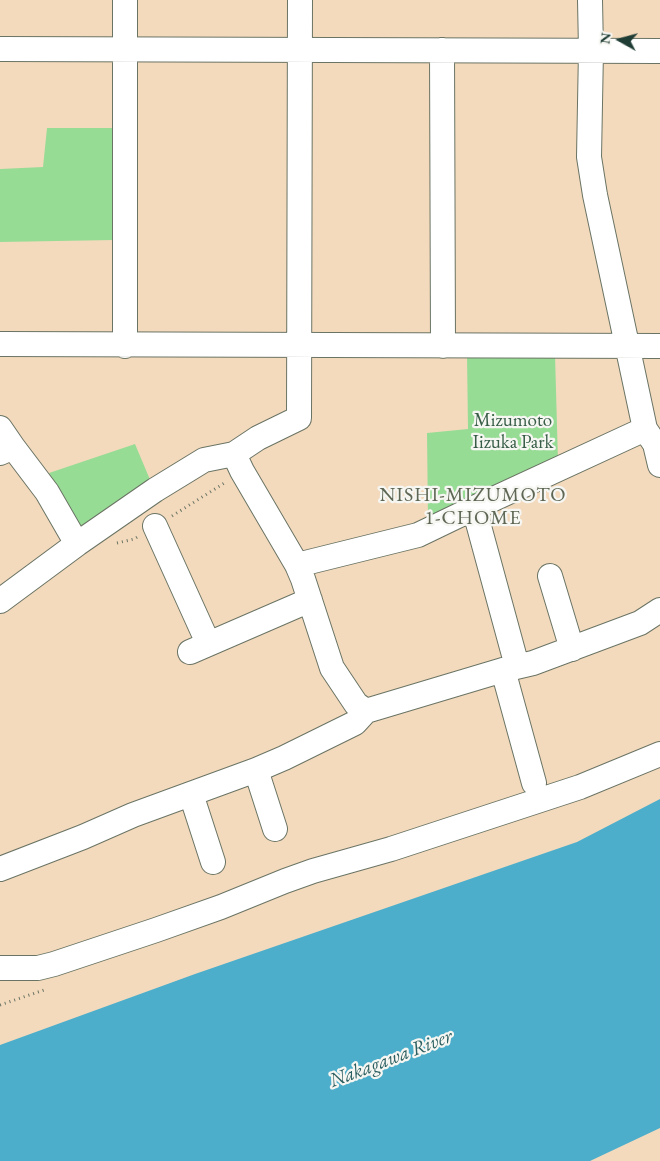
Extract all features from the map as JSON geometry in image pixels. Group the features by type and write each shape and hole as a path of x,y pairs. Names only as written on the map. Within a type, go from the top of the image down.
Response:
{"street":[{"path":"125,0 125,346"},
{"path":"0,601 77,544 155,490 204,460 234,454 258,438 299,418 300,0"},
{"path":"590,0 589,157 595,195 645,429 655,444 660,465"},
{"path":"0,49 660,51"},
{"path":"442,50 443,346"},
{"path":"0,344 125,346 299,344 660,346"},
{"path":"297,565 418,536 645,429"},
{"path":"4,443 47,492 77,544"},
{"path":"234,454 297,565 332,668 356,704 366,711"},
{"path":"474,508 534,783"},
{"path":"155,526 199,648 310,600"},
{"path":"550,576 572,649"},
{"path":"2,863 83,837 133,814 256,770 355,723 366,711 510,668 534,663 640,623 660,610"},
{"path":"0,968 32,968 54,964 221,907 285,880 391,849 572,790 660,754"},
{"path":"256,770 275,829"},
{"path":"191,794 213,862"}],"green space":[{"path":"47,128 118,128 115,240 0,242 0,169 43,167"},
{"name":"Mizumoto Iizuka Park","path":"555,354 558,462 428,520 427,433 468,429 467,355"},
{"path":"135,444 151,482 79,527 49,473"}],"water":[{"name":"Nakagawa River","path":"660,799 660,1128 590,1161 0,1161 0,1045 195,974 577,842"}],"district":[{"name":"NISHI-MIZUMOTO 1-CHOME","path":"473,508"}]}
